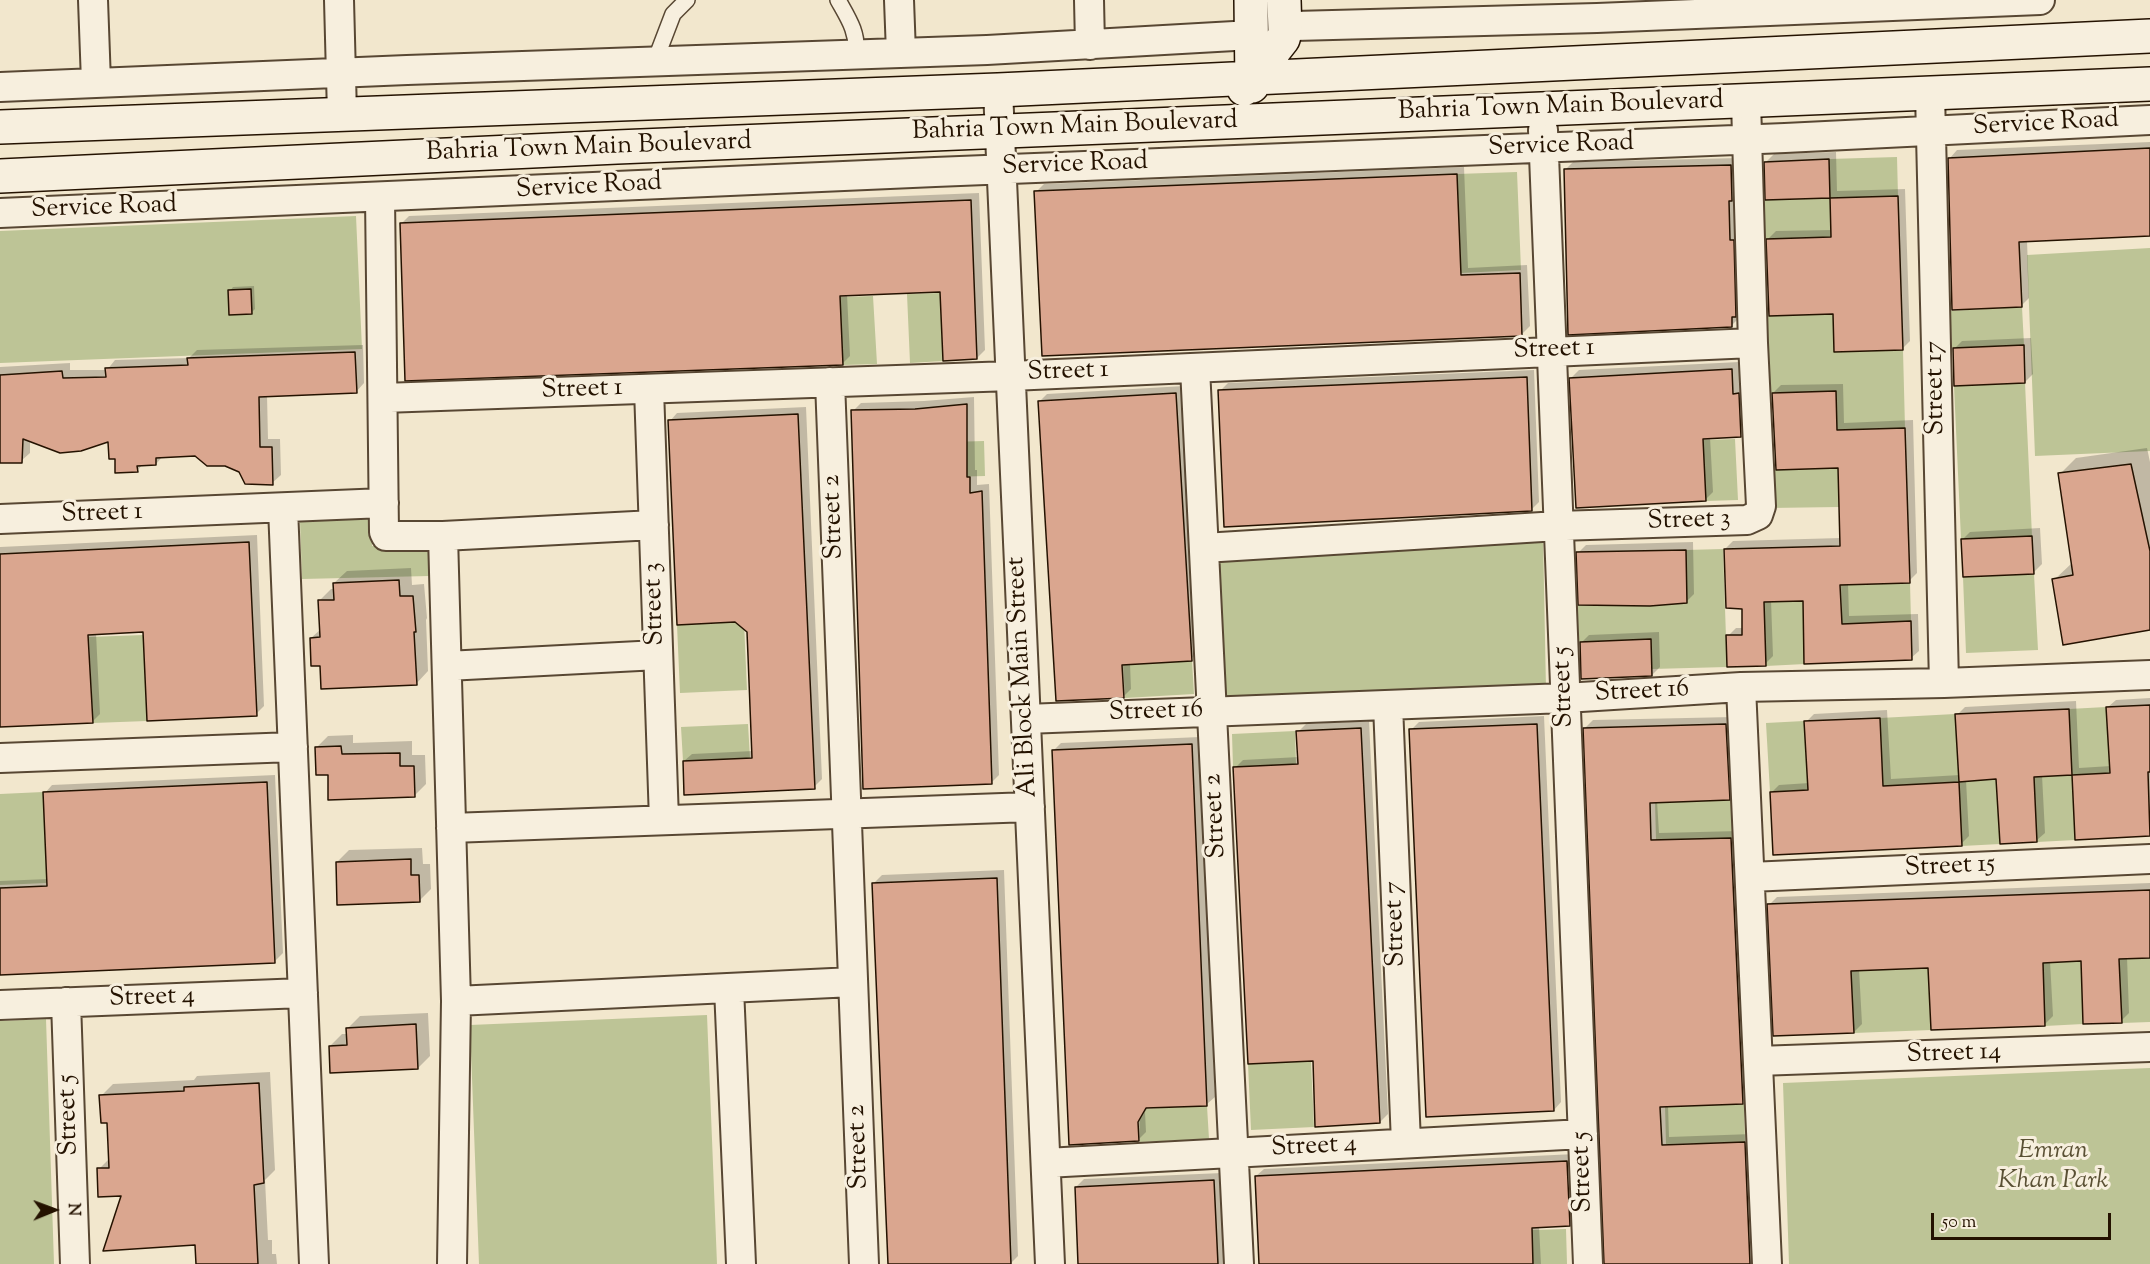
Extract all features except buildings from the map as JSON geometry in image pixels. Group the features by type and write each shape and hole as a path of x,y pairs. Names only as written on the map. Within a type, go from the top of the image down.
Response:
{"main road":[{"path":"1251,0 1252,121"},
{"path":"1291,9 1298,75"},
{"path":"1209,123 1225,113 1284,35 1291,9"},
{"name":"Bahria Town Main Boulevard","path":"0,127 998,90 2150,36"},
{"name":"Bahria Town Main Boulevard","path":"0,176 1000,131 2150,84"}],"street":[{"path":"93,0 96,82"},
{"path":"339,0 342,114"},
{"path":"899,0 901,53"},
{"path":"1089,0 1090,45"},
{"path":"1291,9 1597,9 2040,0"},
{"path":"0,87 341,72 901,53 1252,35"},
{"name":"Ali Block Main Street","path":"998,90 1050,1264"},
{"name":"Street 17","path":"1930,93 1944,683"},
{"name":"Street 3","path":"1204,548 1558,526 1747,520 1758,515 1761,506 1753,343 1746,100"},
{"name":"Street 5","path":"1542,109 1588,1264"},
{"name":"Service Road","path":"0,213 2150,120"},
{"path":"359,159 370,198 383,398 384,532 386,536 443,536 654,525"},
{"name":"Street 1","path":"383,398 1011,376 1753,343"},
{"name":"Street 2","path":"1195,368 1239,1264"},
{"name":"Street 2","path":"830,382 864,1264"},
{"name":"Street 3","path":"649,389 664,820"},
{"name":"Street 1","path":"0,519 384,504"},
{"path":"283,508 314,1264"},
{"path":"443,536 456,1001 452,1264"},
{"path":"447,666 658,655"},
{"name":"Street 16","path":"1026,719 1565,698 1742,687 1944,683 2150,675"},
{"path":"1742,687 1767,1264"},
{"name":"Street 7","path":"1388,705 1406,1143"},
{"path":"0,758 293,747"},
{"path":"451,828 1030,807"},
{"name":"Street 15","path":"1750,877 2150,859"},
{"path":"456,1001 853,982"},
{"path":"729,988 741,1264"},
{"name":"Street 4","path":"0,1005 303,993"},
{"name":"Street 5","path":"66,1002 75,1264"},
{"name":"Street 14","path":"1758,1061 2150,1047"},
{"name":"Street 4","path":"1046,1163 1583,1134"}],"lane":[{"path":"655,61 673,14 687,0"},
{"path":"838,0 854,30 857,42 856,54"}],"green space":[{"path":"1897,157 1898,196 1830,198 1829,159"},
{"path":"1517,172 1521,270 1461,273 1457,174"},
{"path":"1830,198 1831,237 1762,239 1761,200"},
{"path":"356,216 362,349 0,363 0,231"},
{"path":"2150,248 2150,451 2035,456 2027,255"},
{"path":"940,293 943,361 910,363 907,294"},
{"path":"873,296 877,364 843,365 840,297"},
{"path":"2022,307 2024,345 1952,348 1950,311"},
{"path":"1833,314 1834,352 1903,350 1905,428 1837,430 1835,391 1765,393 1764,316"},
{"path":"2025,383 2032,536 1961,539 1954,386"},
{"path":"1735,439 1738,500 1706,501 1703,440"},
{"path":"984,441 985,476 917,478 916,443"},
{"path":"1838,468 1839,507 1769,508 1768,470"},
{"path":"371,519 372,546 428,545 429,576 302,579 300,521"},
{"path":"1543,537 1546,689 1226,700 1219,555"},
{"path":"1723,549 1727,667 1652,669 1651,639 1577,642 1575,605 1686,603 1686,550"},
{"path":"2034,574 2038,650 1966,653 1963,577"},
{"path":"1910,583 1911,621 1842,624 1841,585"},
{"path":"1803,601 1805,664 1766,666 1764,602"},
{"path":"744,622 747,690 680,693 677,625"},
{"path":"143,635 147,721 93,723 89,637"},
{"path":"1192,661 1194,694 1125,698 1123,664"},
{"path":"2106,707 2110,773 2075,840 2037,842 2034,777 2072,775 2069,709"},
{"path":"1955,714 1959,781 1996,779 2000,844 1962,846 1958,782 1883,786 1880,718"},
{"path":"1804,721 1808,790 1770,792 1766,723"},
{"path":"748,724 750,758 683,761 681,727"},
{"path":"1295,731 1296,764 1233,767 1232,734"},
{"path":"43,792 47,883 0,885 0,794"},
{"path":"1734,800 1736,838 1656,840 1655,802"},
{"path":"2150,958 2150,1022 2122,1023 2119,959"},
{"path":"2081,961 2083,1024 2045,1026 2043,963"},
{"path":"1928,968 1931,1030 1854,1033 1851,971"},
{"path":"707,1015 717,1264 479,1264 470,1025"},
{"path":"46,1019 54,1264 0,1264 0,1021"},
{"path":"1311,1061 1314,1127 1251,1130 1248,1064"},
{"name":"Emran Khan Park","path":"2150,1068 2150,1264 1789,1264 1783,1083"},
{"path":"1744,1104 1745,1142 1666,1144 1665,1106"},
{"path":"1207,1106 1209,1139 1140,1142 1139,1109"},
{"path":"1566,1229 1567,1264 1533,1264 1532,1230"}]}
